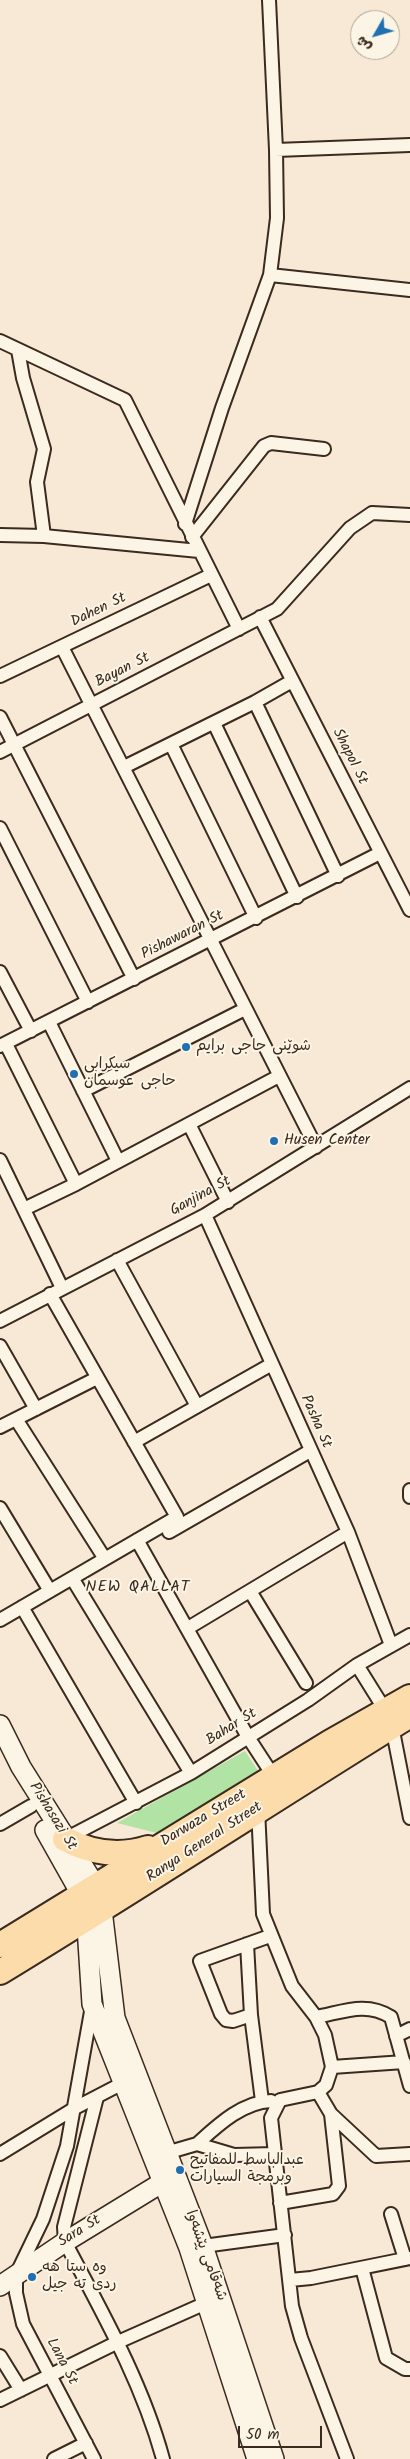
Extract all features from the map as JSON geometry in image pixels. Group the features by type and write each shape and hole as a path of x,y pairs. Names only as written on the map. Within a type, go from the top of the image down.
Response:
{"highway":[{"name":"Darwaza Street","path":"0,1945 88,1889 274,1777 396,1717 410,1697"},
{"name":"Ranya General Street","path":"0,1972 94,1915 396,1717"},
{"path":"65,1839 90,1850 118,1853 144,1849 169,1841"}],"main road":[{"name":"Pishasazi St","path":"1,1731 65,1839 88,1889 94,1915"},
{"name":"Pishasazi St","path":"0,1756 31,1806 88,1889"},
{"name":"شەقامی پێشەوا","path":"94,1915 92,2004 163,2182 196,2247 206,2303 258,2459"},
{"name":"شەقامی پێشەوا","path":"94,1915 115,2018 166,2154 196,2247 274,2459"},
{"name":"Sara St","path":"0,2286 65,2242 163,2182"}],"street":[{"path":"185,524 222,408 270,275 277,218 269,0"},
{"path":"276,150 410,144"},
{"path":"270,275 410,290"},
{"path":"0,341 125,400 185,524 239,629"},
{"path":"18,350 23,378 44,449 37,482 44,536"},
{"path":"192,537 264,446 272,443 324,449"},
{"name":"Bayan St","path":"0,752 277,609 350,528 372,513 410,514"},
{"path":"0,534 44,536 199,551"},
{"name":"Dahen St","path":"0,676 211,575"},
{"name":"Shapol St","path":"260,617 410,910"},
{"path":"62,647 316,1147"},
{"path":"124,767 214,723 292,681"},
{"path":"255,702 338,876"},
{"path":"0,717 134,979"},
{"path":"214,723 297,897"},
{"path":"171,744 256,918"},
{"path":"0,828 88,1002"},
{"name":"Pishawaran St","path":"3,1045 256,918 380,853"},
{"path":"0,972 31,1031"},
{"path":"83,1091 245,1010"},
{"path":"49,1022 118,1161"},
{"path":"3,1045 76,1184"},
{"path":"24,1209 76,1184 279,1076"},
{"name":"Ganjina St","path":"0,1321 228,1202 406,1091"},
{"path":"189,1124 228,1202"},
{"path":"0,1160 62,1288"},
{"name":"Pasha St","path":"205,1215 348,1532 391,1645"},
{"path":"117,1260 197,1406"},
{"path":"50,1294 177,1517 139,1544"},
{"path":"0,1346 36,1409"},
{"path":"134,1442 272,1364"},
{"path":"0,1427 97,1378"},
{"path":"16,1419 105,1559"},
{"path":"0,1620 105,1559 139,1544 310,1451"},
{"path":"410,1490 410,1497"},
{"path":"0,1508 50,1590"},
{"path":"188,1628 348,1532"},
{"path":"139,1544 248,1737 274,1777"},
{"path":"72,1578 191,1773"},
{"path":"250,1591 306,1683"},
{"path":"22,1607 136,1803"},
{"name":"Bahar St","path":"65,1839 191,1773 308,1700 357,1665 410,1635"},
{"path":"357,1665 396,1717 405,1765 410,1818"},
{"path":"0,1824 31,1806"},
{"path":"166,2154 197,2144 225,2119 262,2101 280,2100 318,2092 326,2085 332,2067 325,2034 316,2017 292,1986 270,1936 261,1903 262,1854 258,1809"},
{"path":"251,2015 233,2021 226,2020 221,2014 200,1961 270,1936"},
{"path":"247,1944 251,2015 262,2101"},
{"path":"16,2275 51,2197 67,2146 92,2004"},
{"path":"316,2017 366,2008 378,2010 391,2018 410,2086"},
{"path":"396,2036 410,2029"},
{"path":"332,2067 404,2062"},
{"path":"0,2154 75,2108 123,2083"},
{"path":"318,2092 331,2114 376,2156 410,2154"},
{"path":"97,2097 64,2227 65,2242 118,2342 155,2430 163,2459"},
{"path":"280,2100 271,2118 292,2306 301,2338 347,2459"},
{"path":"280,2203 336,2192 339,2186 331,2114"},
{"path":"197,2144 234,2155 275,2154"},
{"path":"290,2280 407,2259 391,2214"},
{"path":"196,2247 285,2235"},
{"path":"362,2268 386,2358 405,2369 410,2369"},
{"name":"Lana St","path":"16,2275 18,2306 23,2324 94,2459"},
{"path":"0,2400 118,2342 206,2303"},
{"path":"0,2356 22,2390"},
{"path":"54,2459 86,2443"}],"green space":[{"path":"245,1751 260,1774 157,1833 117,1823"}],"place":[{"name":"شوێنی حاجی برایم","path":"186,1047"},
{"name":"سیکرابی حاجی عوسمان","path":"74,1074"},
{"name":"Husen Center","path":"274,1141"},
{"name":"عبدالباسط للمفاتيح وبرمجة السيارات","path":"180,2170"},
{"name":"وه ستا هه ردى ته جيل","path":"32,2277"}],"district":[{"name":"NEW QALLAT","path":"138,1588"}]}
